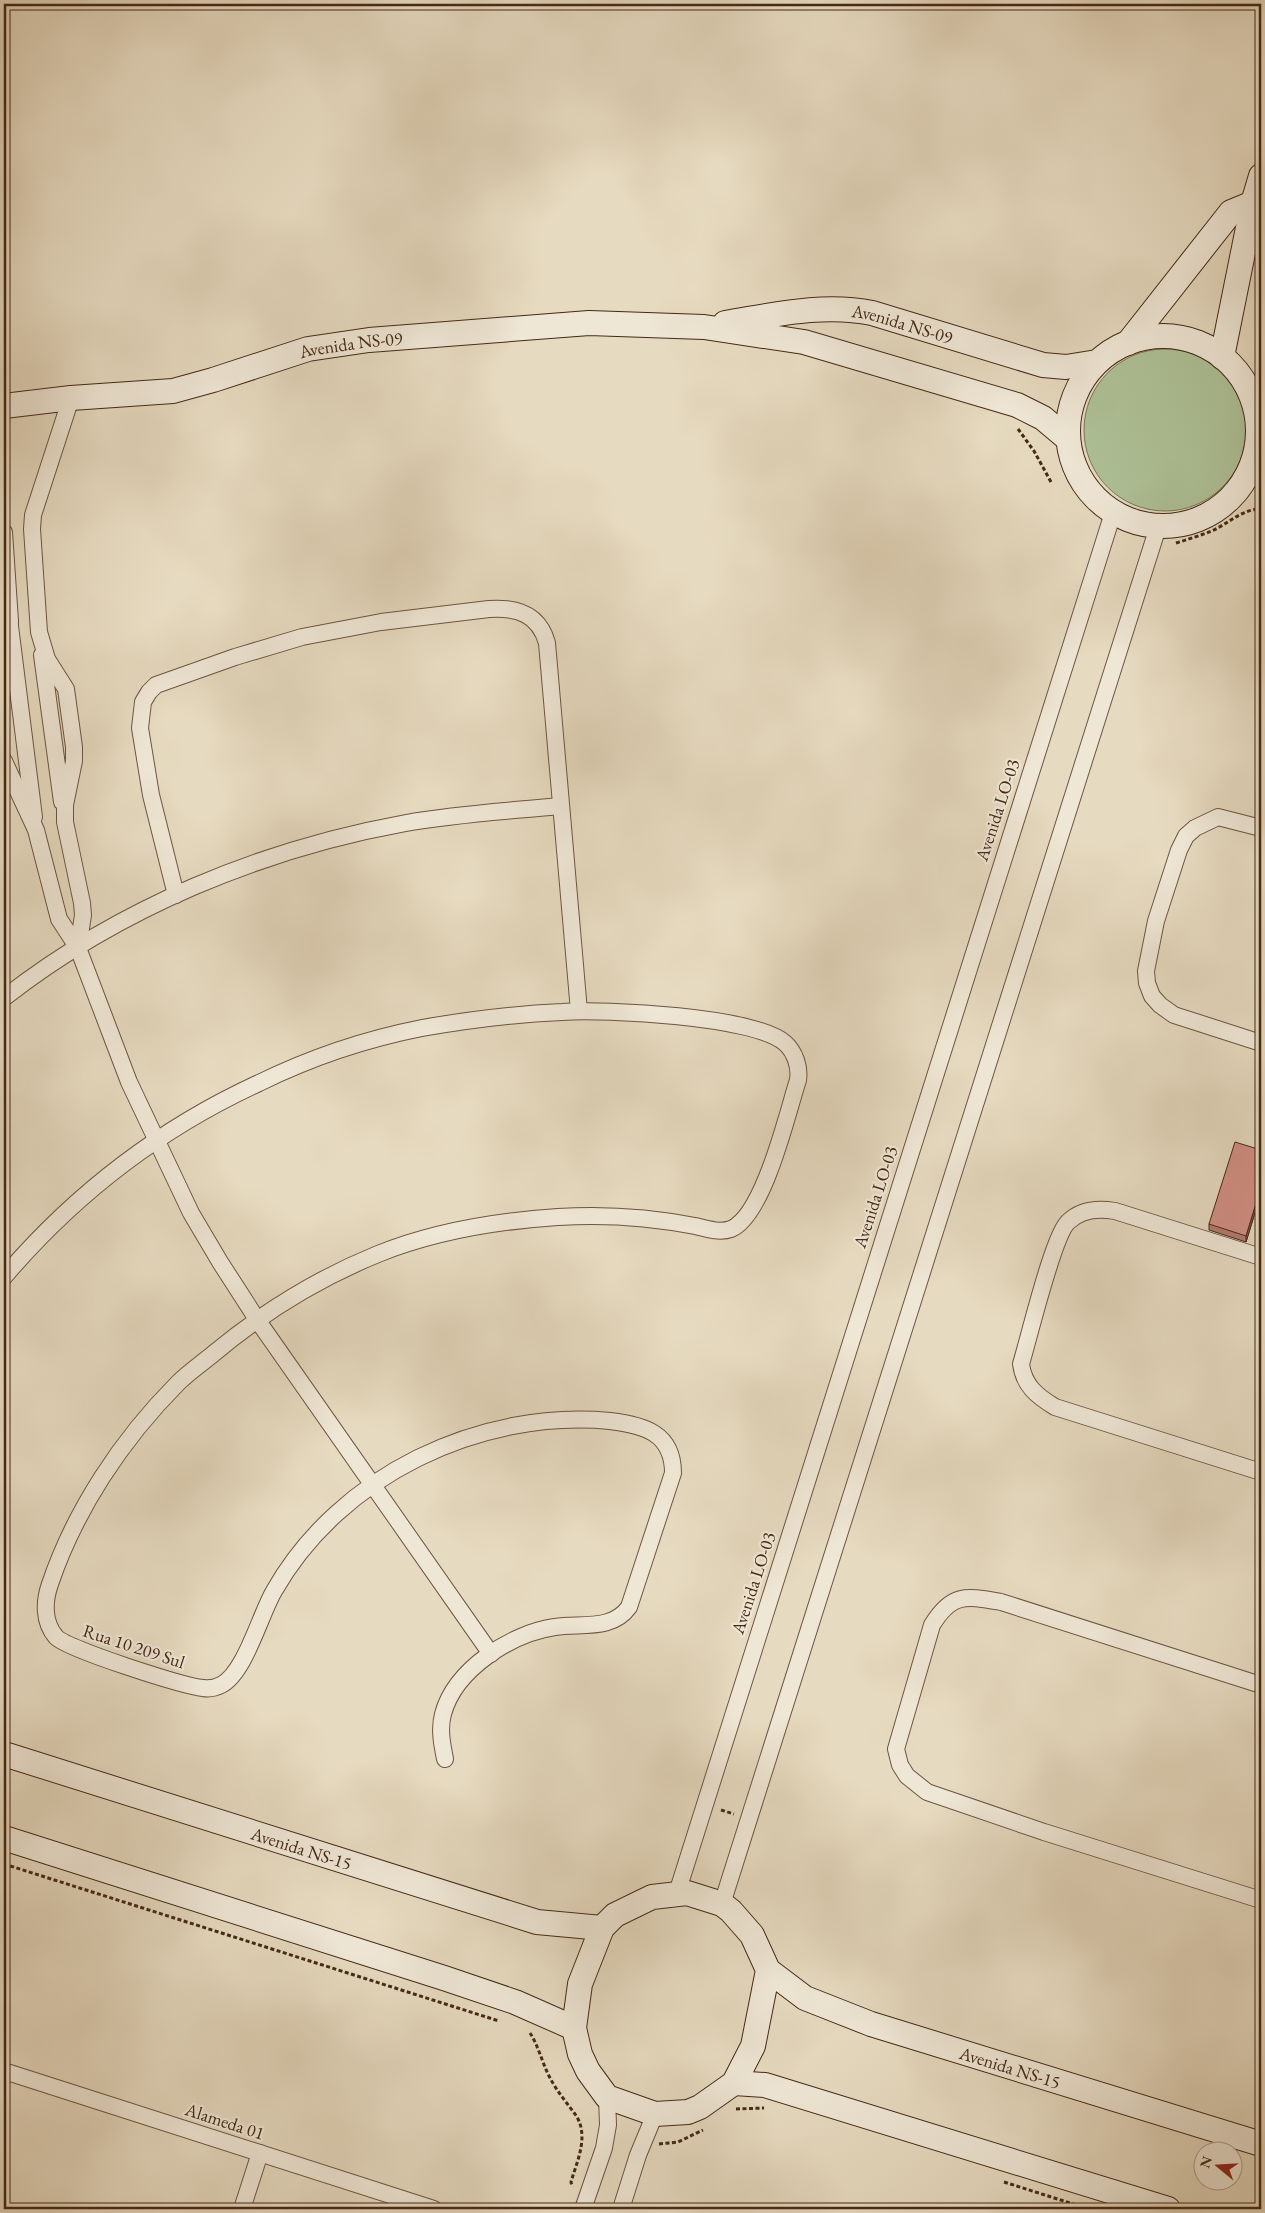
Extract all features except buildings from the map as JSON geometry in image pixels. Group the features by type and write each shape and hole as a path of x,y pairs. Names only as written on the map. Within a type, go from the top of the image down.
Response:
{"main road":[{"path":"1222,357 1253,203 1261,176"},
{"path":"1128,343 1231,212 1253,203"},
{"name":"Avenida NS-09","path":"704,327 807,310 834,308 857,310 1043,365 1066,366 1098,362"},
{"name":"Avenida NS-09","path":"4,406 71,398 173,390 220,378 308,349 369,340 589,323 704,327 804,342 1017,405 1043,418 1068,439"},
{"path":"1171,336 1199,343 1222,357 1243,380 1259,416 1254,458 1237,490 1221,506 1202,518 1181,525 1158,526 1140,524 1112,513 1094,498 1083,484 1073,462 1068,439 1069,413 1075,394 1085,377 1098,362 1115,349 1149,337 1171,336"},
{"path":"1237,490 1261,488"},
{"name":"Avenida NS-15","path":"4,1754 536,1922 602,1928"},
{"path":"4,1838 444,1978 515,2002 574,2028"},
{"name":"Avenida NS-15","path":"607,2097 588,2071 580,2054 574,2028 580,1984 602,1928 615,1915 652,1897 687,1893 722,1904 741,1920 752,1935 768,1970 805,1998 871,2024 1261,2144"},
{"path":"607,2097 655,2114 688,2112 700,2107 734,2083 753,2046 768,1970"},
{"path":"734,2083 765,2085 1168,2209"}],"street":[{"path":"71,398 34,515 32,532 39,632 47,659 66,689 75,755 65,805 65,822 82,903 78,948"},
{"name":"Avenida LO-03","path":"677,1893 1112,513"},
{"path":"722,1904 1158,526"},
{"path":"32,532 4,534 10,626 36,830 56,910 78,948 129,1082 156,1142 186,1204 211,1248 258,1321 491,1654"},
{"path":"176,896 151,794 140,718 145,696 154,686 163,681 235,656 302,637 381,622 489,609 512,610 530,614 540,625 547,643 579,1011"},
{"path":"4,658 10,626"},
{"path":"4,761 36,830"},
{"path":"4,998 78,948 138,914 176,896 259,862 352,835 406,823 560,806"},
{"path":"1261,828 1218,817 1195,828 1186,836 1179,850 1156,920 1146,971 1147,983 1152,996 1160,1005 1174,1015 1261,1043"},
{"path":"4,1277 51,1225 78,1200 156,1142 237,1093 335,1052 421,1028 476,1020 579,1011 659,1015 743,1026 779,1039 790,1049 798,1066 798,1080 762,1190 752,1210 743,1221 731,1229 722,1231 637,1217 601,1215 521,1220 443,1233 378,1254 346,1268 307,1289 258,1321"},
{"path":"1261,1257 1115,1211 1098,1208 1077,1215 1066,1224 1056,1246 1021,1364 1022,1373 1032,1391 1055,1407 1261,1472"},
{"name":"Rua 10 209 Sul","path":"258,1321 179,1382 128,1441 106,1472 78,1521 48,1590 45,1612 56,1637 72,1647 90,1654 201,1688 218,1687 234,1674 240,1665 269,1601 297,1555 339,1513 373,1486"},
{"path":"373,1486 405,1464 438,1448 478,1434 513,1426 573,1420 607,1421 640,1427 655,1434 665,1442 672,1459 672,1479 633,1600 626,1612 606,1623 556,1626 538,1631 513,1640 491,1654 462,1681 446,1705 441,1728 445,1759"},
{"path":"1261,1685 1001,1602 962,1597 944,1608 932,1625 896,1749 900,1765 907,1776 927,1792 1044,1832 1261,1900"},
{"name":"Alameda 01","path":"4,2071 434,2209"},
{"path":"585,2202 607,2133 607,2097"},
{"path":"621,2209 638,2155 655,2114"},
{"path":"242,2209 260,2154"}],"path":[{"path":"1017,428 1034,451 1051,482"},
{"path":"1176,543 1216,529 1235,517 1253,509 1261,509"},
{"path":"4,1864 504,2022"},
{"path":"523,2028 531,2034 558,2093 577,2116 581,2125 582,2144 571,2182 572,2188 585,2202"},
{"path":"729,2114 737,2108 766,2108"},
{"path":"655,2145 678,2142 708,2128"},
{"path":"994,2179 1089,2209"}],"green space":[{"path":"1173,349 1189,352 1203,358 1228,379 1237,392 1243,406 1246,430 1245,446 1237,468 1216,493 1203,502 1189,508 1157,511 1141,508 1127,502 1102,481 1093,468 1087,454 1084,422 1087,406 1093,392 1114,367 1127,358 1141,352"}]}
